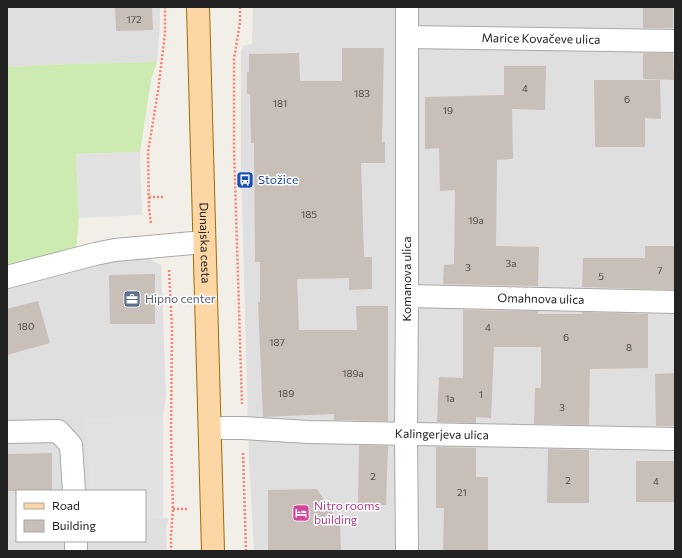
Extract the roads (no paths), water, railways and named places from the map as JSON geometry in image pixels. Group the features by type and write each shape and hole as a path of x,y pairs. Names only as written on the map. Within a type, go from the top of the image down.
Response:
{"main road":[{"name":"Dunajska cesta","path":"198,7 213,551"}],"street":[{"name":"Komanova ulica","path":"407,7 407,551"},
{"name":"Marice Kovačeve ulica","path":"407,37 675,42"},
{"path":"7,278 115,250 204,242"},
{"name":"Omahnova ulica","path":"407,296 675,302"},
{"name":"Kalingerjeva ulica","path":"210,428 243,428 309,432 675,439"},
{"path":"7,432 58,431 71,445 74,490"}],"place":[{"name":"Stožice","path":"245,180"},
{"name":"Hipno center","path":"132,299"},
{"name":"Nitro rooms building","path":"301,513"}]}
